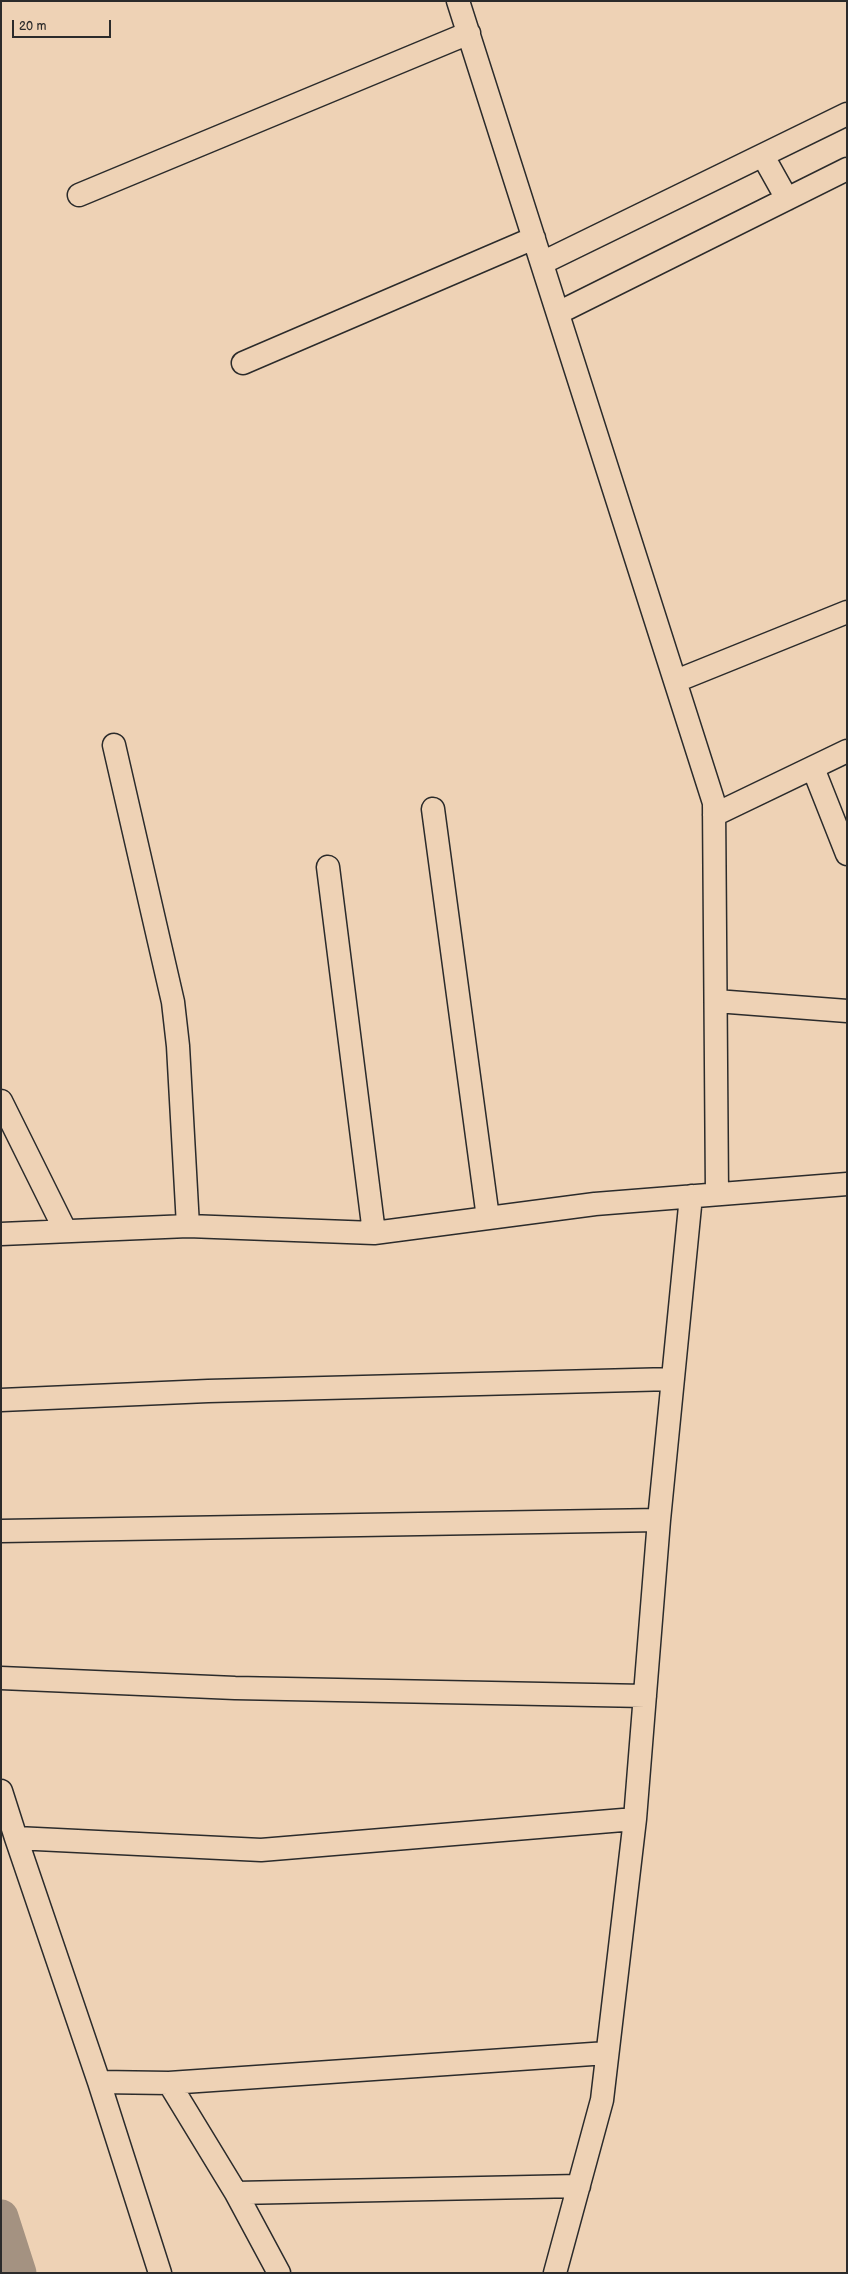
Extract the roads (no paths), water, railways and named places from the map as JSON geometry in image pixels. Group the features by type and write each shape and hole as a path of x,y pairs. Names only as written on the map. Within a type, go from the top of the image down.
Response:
{"street":[{"path":"458,1 714,803 718,1194"},
{"path":"79,195 469,34"},
{"path":"542,264 847,114"},
{"path":"763,156 788,199"},
{"path":"558,313 847,169"},
{"path":"243,363 534,238"},
{"path":"676,681 847,612"},
{"path":"114,746 173,1002 178,1046 188,1226"},
{"path":"714,816 847,751"},
{"path":"813,768 847,854"},
{"path":"433,809 488,1218"},
{"path":"328,867 374,1233"},
{"path":"716,1001 847,1011"},
{"path":"1,1101 66,1230"},
{"path":"1,1234 66,1230 188,1226 374,1233 595,1204 847,1184"},
{"path":"555,2273 602,2100 635,1819 659,1520 691,1196"},
{"path":"1,1400 208,1391 673,1379"},
{"path":"1,1530 659,1520"},
{"path":"1,1678 235,1688 646,1696"},
{"path":"1,1791 99,2082 160,2273"},
{"path":"16,1838 260,1850 635,1819"},
{"path":"99,2082 169,2083 607,2053"},
{"path":"169,2083 236,2193 279,2273"},
{"path":"236,2193 579,2186"}],"waterway":[{"path":"1,2217 19,2273"}]}
